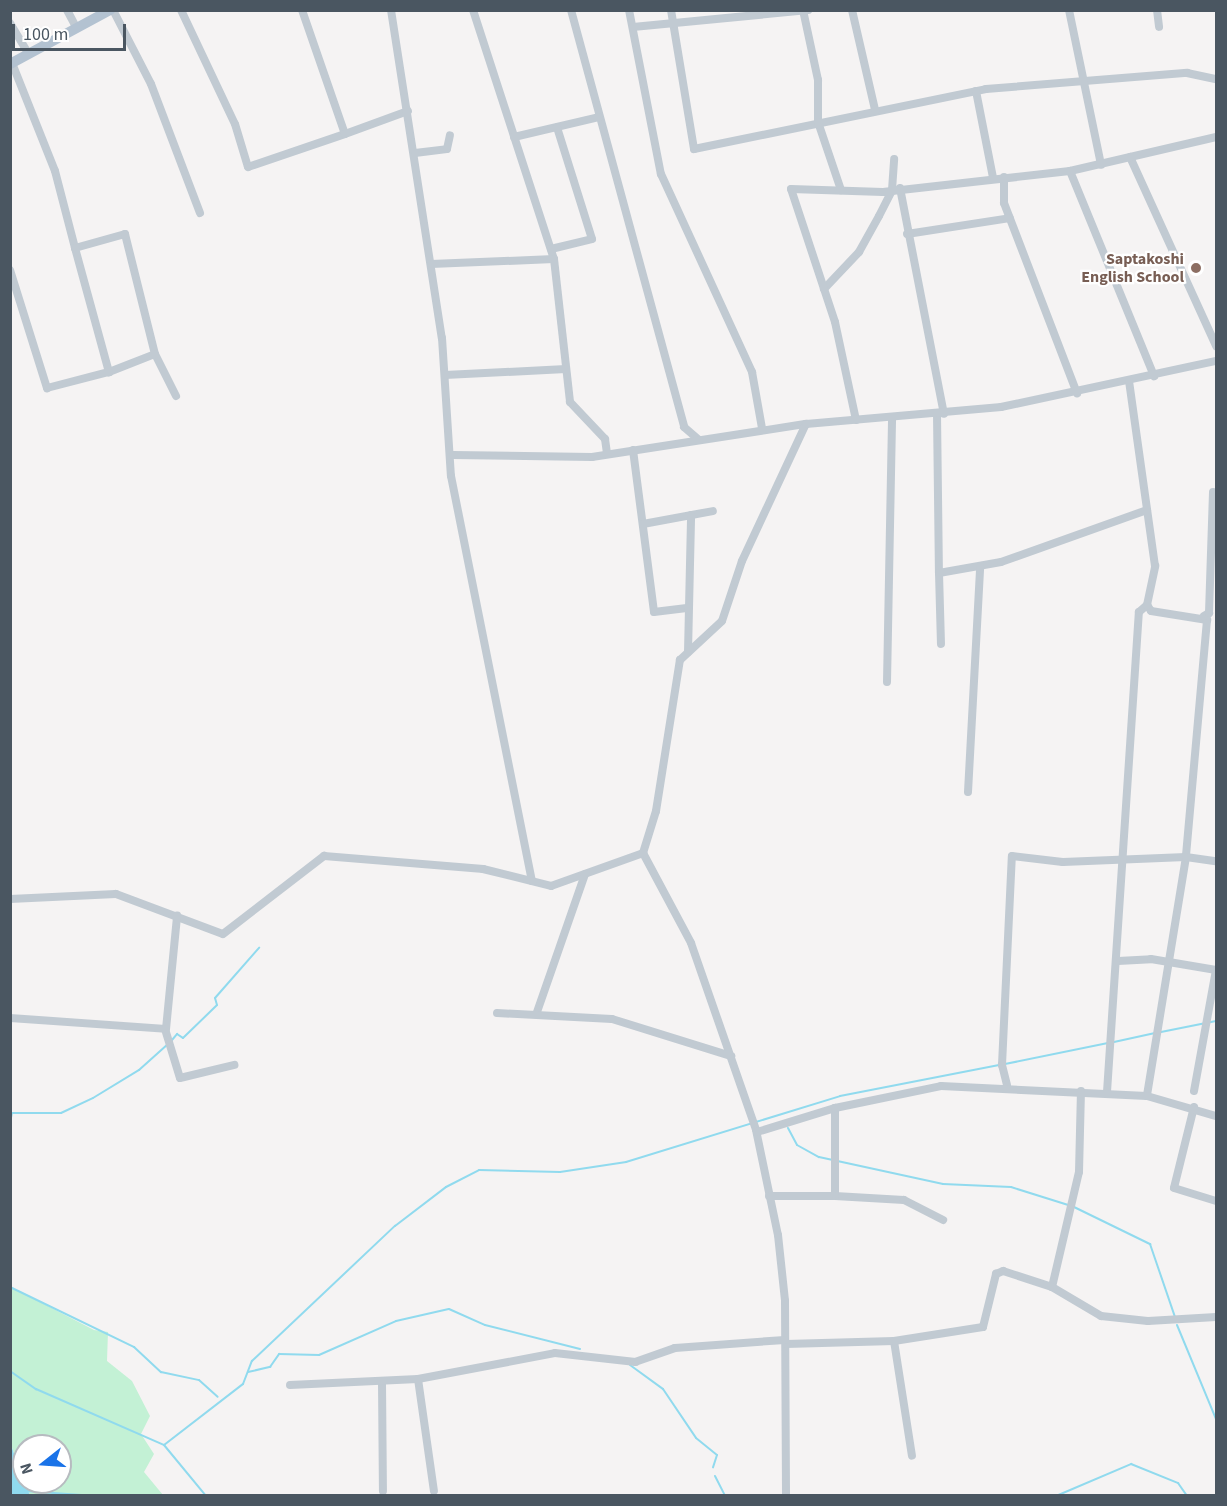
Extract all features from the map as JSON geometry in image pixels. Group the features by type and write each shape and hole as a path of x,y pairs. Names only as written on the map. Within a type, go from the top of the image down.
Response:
{"main road":[{"path":"11,64 76,27 112,10"}],"street":[{"path":"67,10 76,27"},
{"path":"112,10 151,84 200,213"},
{"path":"181,10 235,124 248,167 408,111"},
{"path":"302,10 345,134"},
{"path":"391,10 431,264 453,455 453,492 532,881"},
{"path":"473,10 554,259 570,402 605,439 607,454"},
{"path":"571,10 684,427 698,439"},
{"path":"629,10 662,174 752,372 762,428"},
{"path":"671,10 694,149 976,91 1187,74 1216,79"},
{"path":"633,27 756,13 808,10"},
{"path":"852,10 875,110"},
{"path":"1069,10 1082,82 1101,165"},
{"path":"1157,10 1159,27"},
{"path":"803,11 818,80 818,122 840,190"},
{"path":"10,23 28,53"},
{"path":"11,64 55,171 109,372"},
{"path":"976,91 993,178"},
{"path":"514,137 599,117"},
{"path":"551,249 592,239 557,127"},
{"path":"415,153 447,149 450,135"},
{"path":"856,420 824,289 791,189 896,189 1070,171 1216,137"},
{"path":"1130,157 1216,346"},
{"path":"894,159 896,189 907,234 940,414 941,644"},
{"path":"1070,171 1154,376"},
{"path":"1004,177 1010,218 1077,393"},
{"path":"824,289 859,252 896,189"},
{"path":"907,234 1010,218"},
{"path":"75,248 125,234 155,354 176,396"},
{"path":"431,264 554,259"},
{"path":"10,270 47,388 109,372 155,354"},
{"path":"453,455 607,454 762,428 940,414 1077,393 1216,361"},
{"path":"445,375 566,369"},
{"path":"1107,1092 1118,961 1121,860 1139,612 1147,605 1155,566 1129,382"},
{"path":"887,682 892,418"},
{"path":"786,1496 785,1342 781,1258 757,1132 692,943 643,853 656,811 680,660 722,621 742,561 806,424"},
{"path":"633,450 654,612 687,608"},
{"path":"1147,605 1151,611 1204,616 1209,613 1214,492"},
{"path":"939,573 980,567 1147,510"},
{"path":"642,524 714,511"},
{"path":"688,652 687,608 691,515"},
{"path":"968,792 980,567"},
{"path":"1147,1096 1166,961 1186,857 1204,616"},
{"path":"10,899 116,894 223,934 324,856 483,869 551,886 643,853"},
{"path":"1006,1085 1002,1065 1012,856 1063,862 1186,857 1216,861"},
{"path":"537,1012 585,874"},
{"path":"177,916 165,1029 180,1078 234,1065"},
{"path":"1118,961 1166,961 1216,970 1194,1091"},
{"path":"497,1013 537,1012 612,1019 731,1056"},
{"path":"10,1018 165,1029"},
{"path":"757,1132 835,1108 941,1086 1006,1085 1147,1096 1194,1107 1216,1116"},
{"path":"1052,1287 1079,1172 1081,1091"},
{"path":"1194,1107 1174,1188 1216,1201"},
{"path":"835,1108 835,1196"},
{"path":"769,1196 835,1196 904,1200 943,1220"},
{"path":"290,1385 382,1383 418,1379 555,1353 635,1362 675,1348 785,1342 894,1341 983,1327 996,1274 1003,1271 1052,1287 1101,1316 1122,1320 1216,1317"},
{"path":"894,1341 912,1456"},
{"path":"418,1379 434,1491"},
{"path":"382,1383 383,1491"}],"green space":[{"path":"11,1287 94,1330 108,1332 107,1361 132,1381 150,1416 141,1434 154,1454 144,1472 163,1495 30,1495 72,1494 72,1434 12,1434 12,1448"}],"water":[{"path":"11,1445 12,1494 30,1495 11,1495"}],"waterway":[{"path":"172,1040 177,1034 183,1038 217,1005 215,998 259,948"},
{"path":"1161,1032 1216,1021"},
{"path":"1114,1042 1155,1033"},
{"path":"1005,1064 1108,1043"},
{"path":"10,1123 12,1113 61,1113 93,1098 139,1070 168,1044"},
{"path":"10,1371 36,1389 164,1445 243,1384 252,1361 395,1226 446,1187 479,1170 560,1172 626,1162 840,1096 999,1065"},
{"path":"788,1128 797,1145 819,1157 943,1184 1011,1187 1068,1205"},
{"path":"1074,1207 1150,1244 1175,1317"},
{"path":"10,1287 134,1347 161,1372 199,1380 218,1397"},
{"path":"248,1372 270,1367 279,1354 319,1355 396,1321 449,1309 485,1325 580,1349"},
{"path":"1177,1325 1216,1419"},
{"path":"630,1365 663,1389 696,1438 717,1455 713,1467"},
{"path":"164,1445 206,1496"},
{"path":"1056,1496 1131,1464 1178,1483 1187,1496"},
{"path":"715,1476 725,1496"},
{"path":"68,1494 96,1496"}],"place":[{"name":"Saptakoshi English School","path":"1196,268"}]}
